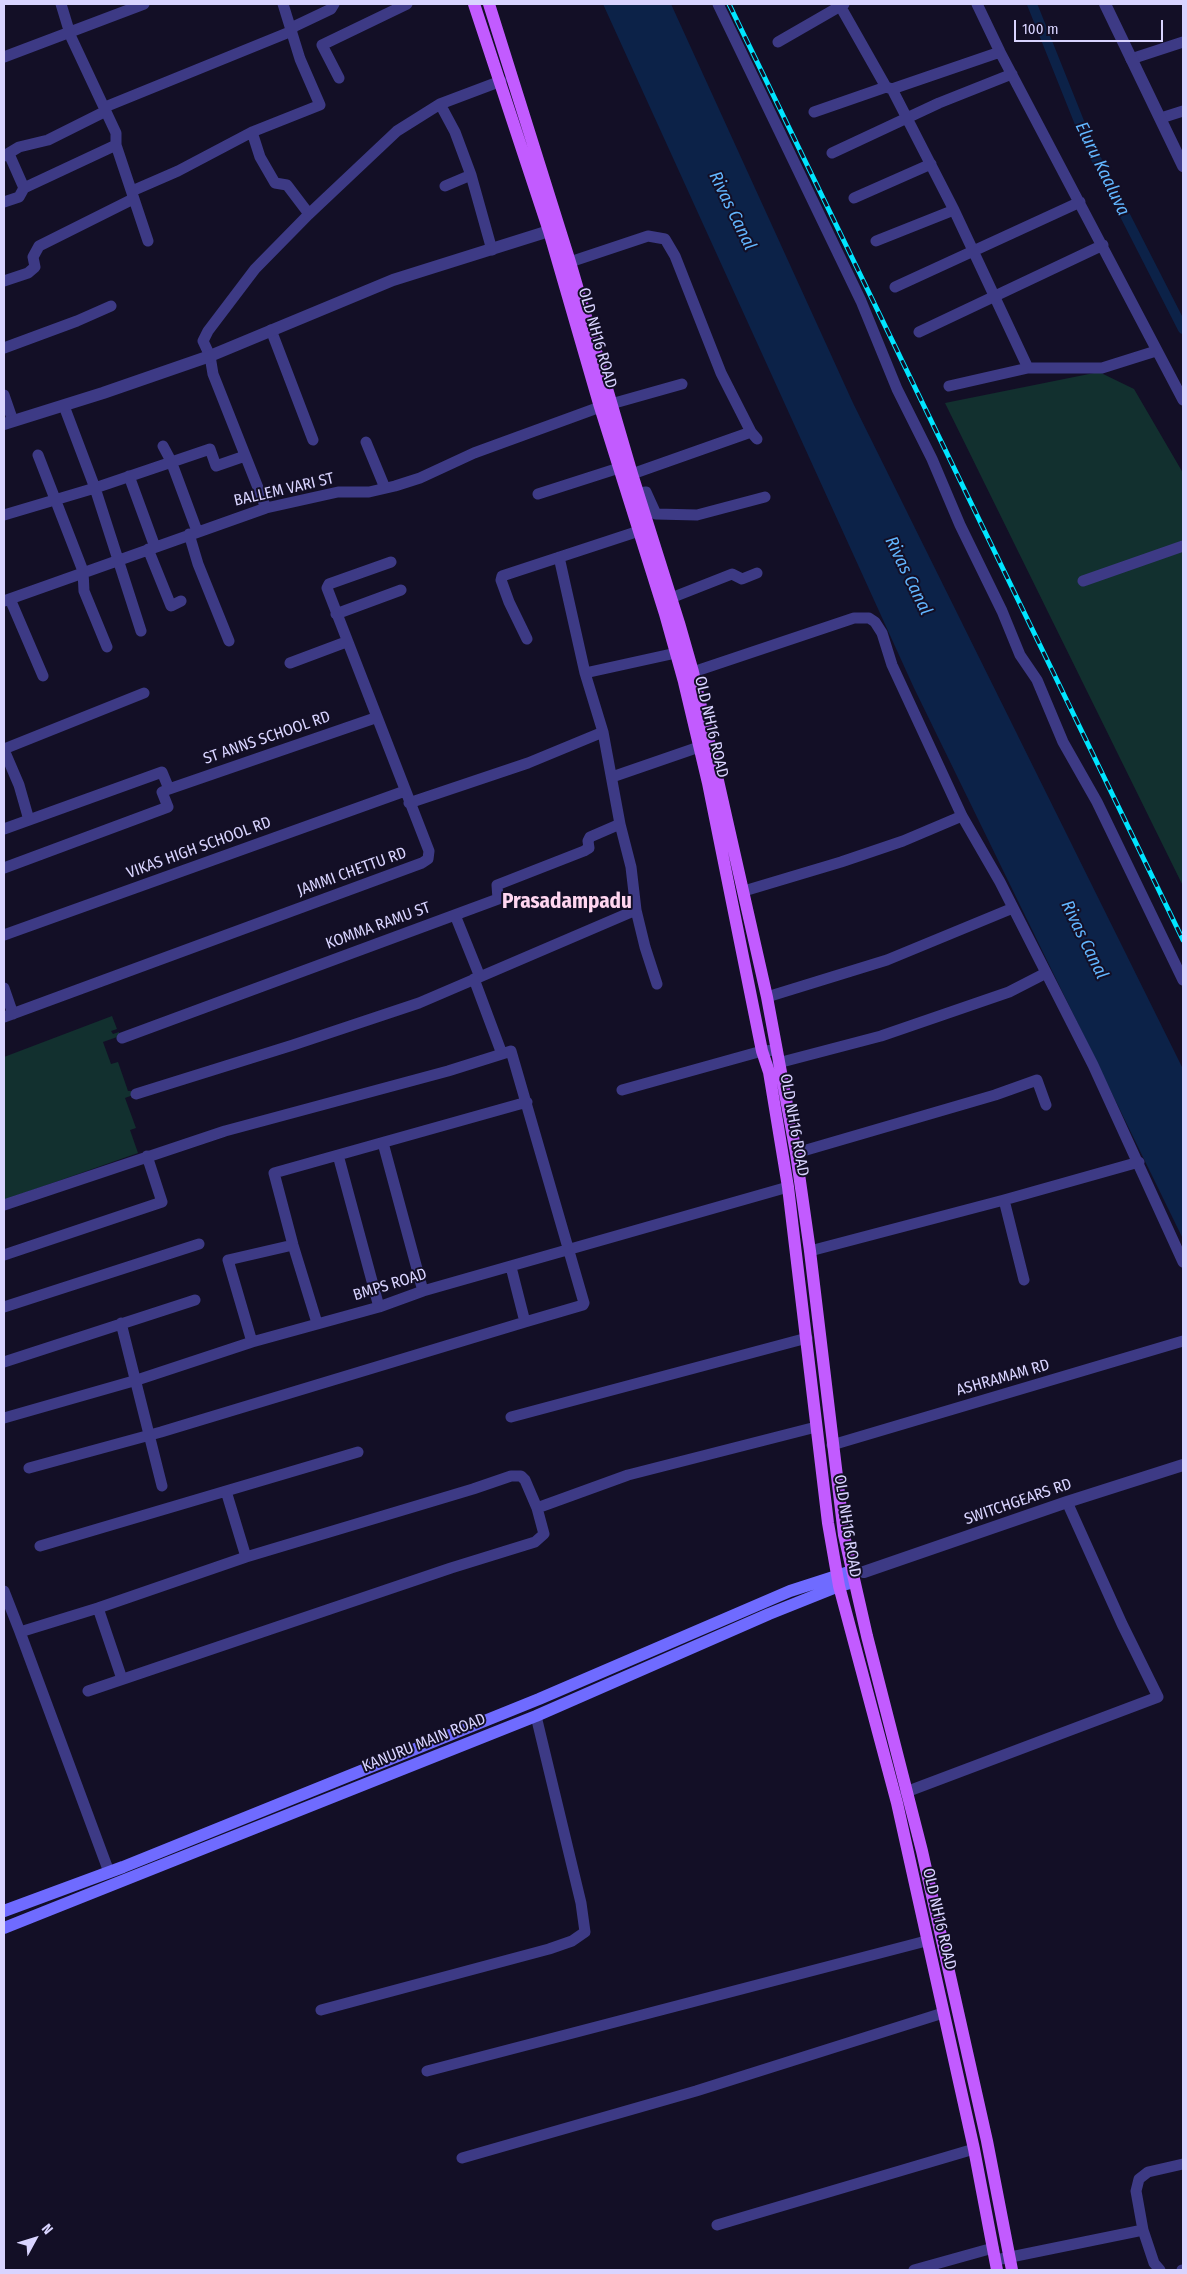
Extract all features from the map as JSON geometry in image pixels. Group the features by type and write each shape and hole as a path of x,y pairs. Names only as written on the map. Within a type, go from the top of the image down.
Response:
{"main road":[{"name":"OLD NH16 ROAD","path":"474,4 501,81 606,406 632,474 693,672 767,997 796,1153 810,1251 844,1535 857,1575 906,1792 922,1851 980,2112 1011,2264"},
{"name":"OLD NH16 ROAD","path":"489,4 570,262 606,406 619,468 676,653 699,747 762,1051 768,1072 788,1187 828,1523 838,1580 896,1803 974,2148 995,2259"},
{"name":"KANURU MAIN ROAD","path":"4,1912 109,1872 539,1699 790,1591 857,1575"},
{"name":"KANURU MAIN ROAD","path":"6,1927 536,1716 769,1614 838,1580"},
{"path":"261,1810 267,1824"},
{"path":"4,1912 6,1927"}],"street":[{"path":"61,4 70,31 116,133 116,145 148,241"},
{"path":"4,57 144,4"},
{"path":"4,282 28,273 35,267 33,257 39,246 252,132 320,105 300,59 283,4"},
{"path":"24,188 6,155 19,147 48,140 106,109 291,29 330,9 334,4"},
{"path":"339,78 322,45 407,4"},
{"path":"718,4 861,301 897,389 932,459 960,525 1002,611 1020,655 1037,680 1063,742 1097,802 1183,980"},
{"path":"778,42 841,4 907,118 931,164 1028,368"},
{"path":"977,4 1000,52 1183,400"},
{"path":"1109,5 1131,59 1183,166"},
{"path":"1131,59 1183,42"},
{"path":"814,112 1000,52"},
{"path":"832,153 940,103 1012,74"},
{"path":"266,508 213,374 210,356 203,340 255,269 309,214 397,131 440,104 501,81"},
{"path":"440,104 455,132 471,175 492,250"},
{"path":"1160,118 1183,110"},
{"path":"252,132 260,157 275,183 287,185 309,214"},
{"path":"4,202 19,197 24,188 116,145"},
{"path":"854,198 931,164"},
{"path":"445,186 471,175"},
{"path":"895,287 1080,202"},
{"path":"876,241 954,210"},
{"path":"4,395 8,422 64,406 210,356 393,280 549,231"},
{"path":"570,262 648,236 665,238 673,251 721,373 754,436 632,474"},
{"path":"919,332 1103,245"},
{"path":"4,348 77,321 111,306"},
{"path":"271,330 314,440"},
{"path":"949,386 1028,368 1102,368 1156,351"},
{"name":"BALLEM VARI ST","path":"7,600 83,571 266,508 338,492 362,493 420,478 474,453 606,406 682,384"},
{"path":"64,406 95,488 141,631"},
{"path":"366,442 385,488"},
{"path":"163,446 171,461 193,533 198,564 228,641"},
{"path":"4,515 95,488 210,449 216,466 245,456"},
{"path":"38,455 83,571 84,591 107,647"},
{"path":"538,494 619,468"},
{"path":"129,476 171,606 181,601"},
{"path":"638,493 646,492 656,514 697,515 765,497"},
{"path":"527,639 509,602 501,580 502,576 639,531"},
{"path":"1083,581 1183,546"},
{"path":"559,557 585,674 603,732 620,824 631,867 636,910 645,948 657,984"},
{"name":"JAMMI CHETTU RD","path":"8,1016 422,863 428,859 428,851 375,718 327,588 329,584 391,562"},
{"path":"671,598 732,574 742,578 758,573"},
{"path":"336,614 401,590"},
{"path":"7,600 43,676"},
{"path":"693,672 854,618 869,618 882,633 892,665 962,816 1013,908 1093,1065 1139,1162 1183,1262"},
{"path":"290,663 346,642"},
{"path":"585,674 676,653"},
{"path":"29,820 19,784 4,749 144,693"},
{"name":"ST ANNS SCHOOL RD","path":"169,789 375,718"},
{"path":"409,803 528,763 603,732"},
{"path":"612,777 699,747"},
{"path":"4,829 162,772 169,789 162,792 168,806 4,868"},
{"name":"VIKAS HIGH SCHOOL RD","path":"4,935 405,791"},
{"path":"744,891 894,844 962,816"},
{"name":"KOMMA RAMU ST","path":"122,1038 498,899 497,885 584,851 589,848 588,841 590,837 620,824"},
{"path":"767,997 887,960 1013,908"},
{"path":"136,1094 293,1046 419,1003 636,910"},
{"path":"454,915 502,1054"},
{"path":"778,1063 882,1036 1009,992 1046,973"},
{"path":"4,988 8,1016"},
{"path":"622,1090 762,1051 776,1050"},
{"path":"4,1204 225,1131 448,1071 511,1051 567,1250 584,1303 583,1305 149,1435 29,1468"},
{"path":"796,1153 995,1095 1037,1080 1046,1105"},
{"path":"317,1323 293,1245 274,1173 526,1102"},
{"path":"383,1143 422,1291"},
{"path":"338,1155 379,1307"},
{"path":"4,1255 162,1202 148,1156"},
{"path":"810,1251 1139,1162"},
{"name":"BMPS ROAD","path":"4,1418 137,1380 252,1342 379,1307 422,1291 788,1187"},
{"path":"1004,1200 1024,1280"},
{"path":"4,1307 199,1244"},
{"path":"252,1342 228,1260 293,1245"},
{"path":"511,1267 525,1322"},
{"path":"4,1362 195,1300"},
{"path":"121,1323 137,1380 162,1486"},
{"path":"511,1417 807,1338"},
{"name":"ASHRAMAM RD","path":"832,1445 1183,1341"},
{"path":"537,1508 628,1475 816,1427"},
{"path":"40,1546 358,1452"},
{"name":"SWITCHGEARS RD","path":"857,1575 1066,1502 1183,1465"},
{"path":"20,1632 98,1608 246,1557 512,1476 521,1476 525,1480 537,1508 544,1534 535,1542 451,1568 88,1691"},
{"path":"226,1491 246,1557"},
{"path":"906,1792 1158,1697 1066,1502"},
{"path":"4,1591 109,1872"},
{"path":"98,1608 122,1680"},
{"path":"321,2010 549,1949 572,1942 585,1932 581,1903 536,1716"},
{"path":"427,2071 926,1941"},
{"path":"462,2158 696,2091 943,2013"},
{"path":"717,2224 974,2148"},
{"path":"1160,2270 1154,2263 1143,2230 1136,2191 1139,2179 1148,2172 1183,2164"},
{"path":"914,2270 995,2259 1011,2264 1143,2230"}],"green space":[{"path":"1099,372 1134,389 1183,473 1183,886 945,403"},
{"path":"112,1016 117,1029 111,1031 113,1034 119,1032 120,1036 103,1042 111,1064 118,1062 128,1091 131,1091 133,1095 125,1098 136,1128 130,1130 138,1153 4,1200 4,1057"}],"water":[{"name":"Rivas Canal","path":"603,4 671,4 853,403 1183,1069 1183,1239 914,688"}],"waterway":[{"name":"Eluru Kaaluva","path":"1032,4 1086,139 1183,329"}],"railway":[{"path":"729,4 1183,940"}],"district":[{"name":"Prasadampadu","path":"567,902"}]}
